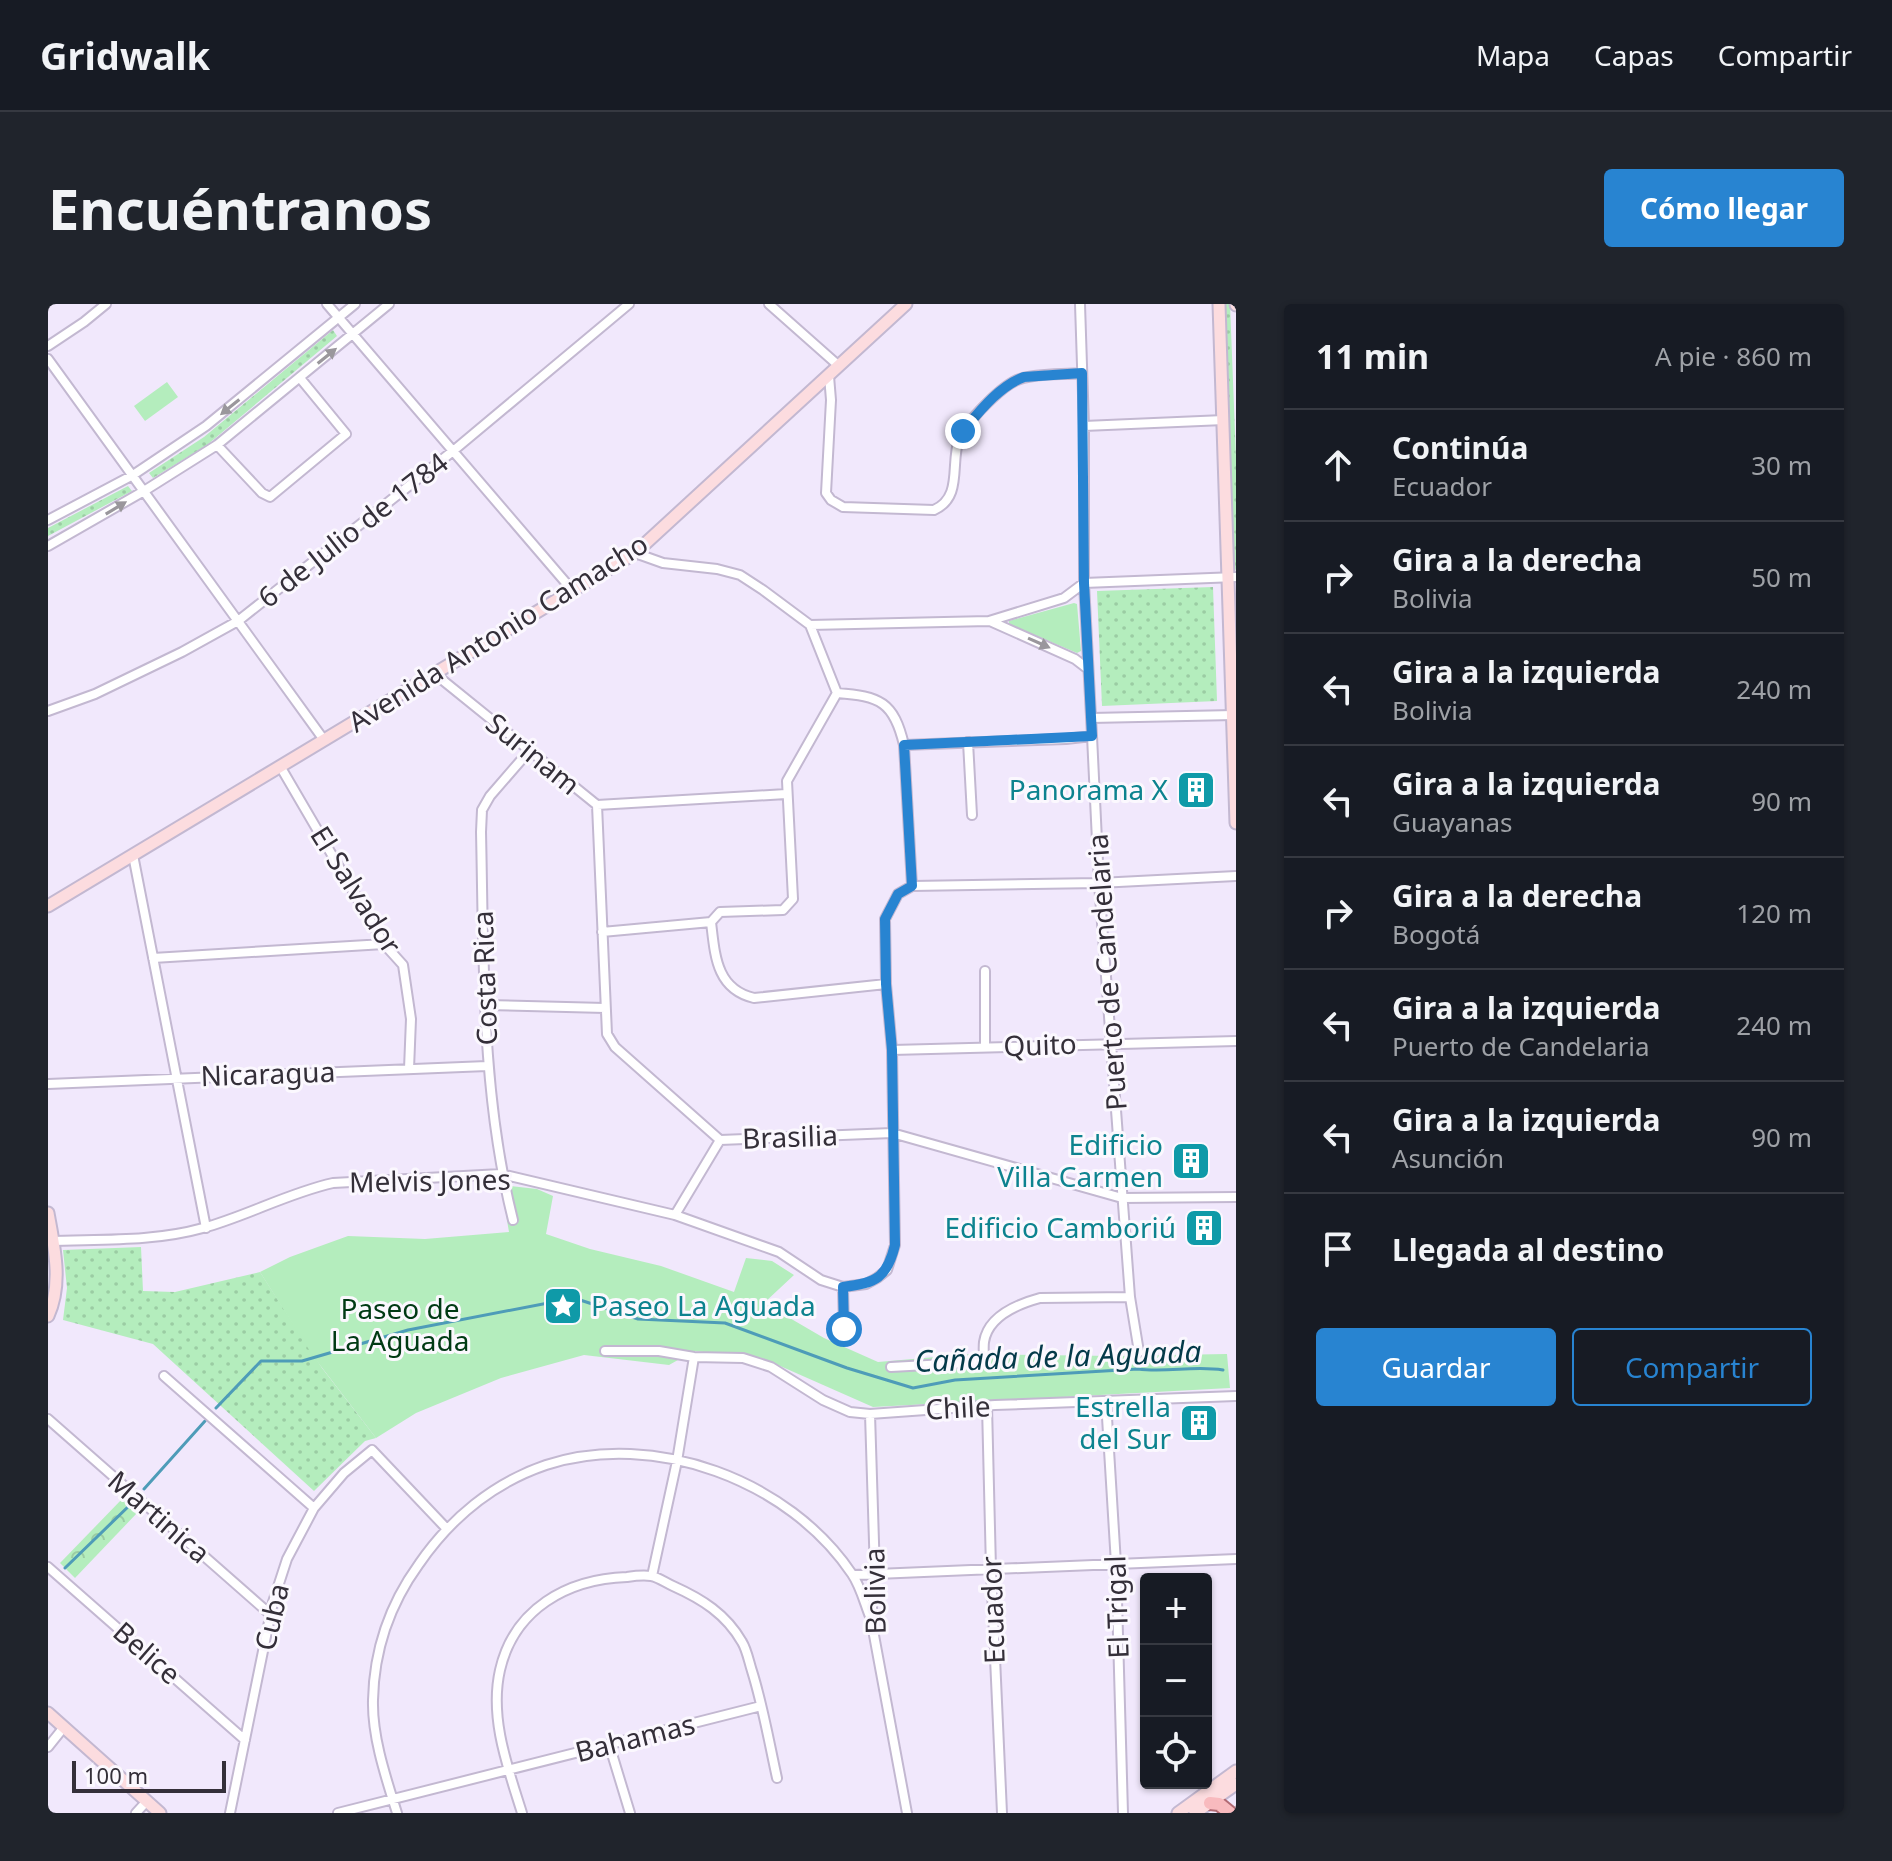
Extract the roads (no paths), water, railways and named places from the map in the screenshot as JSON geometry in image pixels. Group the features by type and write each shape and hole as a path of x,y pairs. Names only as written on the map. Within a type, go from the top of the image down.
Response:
{"main road":[{"path":"1210,1803 1219,1804 1230,1813"}],"street":[{"path":"48,346 106,304"},
{"path":"327,304 573,591"},
{"path":"48,520 133,475 206,426 355,304"},
{"path":"48,546 217,445 389,304"},
{"name":"6 de Julio de 1784","path":"48,711 95,694 238,621 453,451 629,304"},
{"path":"769,304 839,366"},
{"name":"Avenida Antonio Camacho","path":"48,906 635,553 906,304"},
{"name":"Puerto de Candelaria","path":"1080,304 1084,583 1099,883 1130,1297 1139,1352"},
{"path":"1219,304 1232,578 1236,823"},
{"path":"48,359 324,740"},
{"path":"829,376 831,400 826,493 831,500 843,507 934,510 942,507 952,493 955,454 963,431 1006,386 1024,377 1082,373"},
{"path":"217,445 270,497 346,434 300,378"},
{"path":"1084,426 1224,420"},
{"path":"635,553 663,563 740,575 810,625 837,693"},
{"path":"810,625 989,621 1064,598 1084,583 1232,578"},
{"path":"989,621 1075,659 1088,669"},
{"name":"Surinam","path":"435,674 597,805 786,794"},
{"path":"837,693 865,695 885,705 899,723 904,745 912,886"},
{"path":"602,932 711,922 720,912 783,910 790,905 793,899 787,781 837,693"},
{"path":"1091,718 1234,715"},
{"path":"904,745 1092,736"},
{"path":"968,742 972,815"},
{"name":"Costa Rica","path":"513,1220 501,1174 487,1066 482,810 490,796 529,751"},
{"name":"El Salvador","path":"280,766 384,944 403,965 411,1019 409,1069"},
{"name":"Brasilia","path":"597,805 607,1034 615,1047 720,1140 892,1133 1122,1198 1236,1197"},
{"path":"133,855 206,1228"},
{"path":"844,1329 843,1287 866,1284 877,1278 887,1270 892,1260 896,1226 885,919 898,894 912,886 1099,883 1236,876"},
{"path":"711,922 715,955 723,979 743,995 765,998 886,984"},
{"path":"153,958 384,944"},
{"path":"985,971 985,1047"},
{"path":"486,1005 605,1008"},
{"name":"Quito","path":"892,1050 1236,1041"},
{"name":"Nicaragua","path":"48,1084 487,1066"},
{"path":"675,1215 720,1140"},
{"name":"Melvis Jones","path":"51,1241 158,1238 206,1228 310,1188 333,1183 501,1174 675,1215 779,1252 821,1280 843,1287"},
{"path":"48,1213 57,1286 48,1316"},
{"path":"891,1367 982,1362 984,1341 997,1319 1029,1301 1040,1298 1130,1297"},
{"name":"Chile","path":"605,1351 659,1351 694,1357 743,1358 771,1367 823,1400 850,1412 870,1414 1236,1396"},
{"path":"652,1576 677,1461 694,1357"},
{"path":"164,1376 314,1508"},
{"name":"El Trigal","path":"1106,1401 1116,1564 1123,1813"},
{"name":"Ecuador","path":"987,1406 1002,1813"},
{"name":"Bolivia","path":"870,1414 875,1574 871,1619 907,1813"},
{"name":"Martinica","path":"48,1419 271,1615"},
{"name":"Cuba","path":"230,1813 271,1615 287,1559 314,1508 344,1473 372,1450 446,1528"},
{"path":"397,1813 379,1747 372,1703 376,1661 395,1603 409,1578 446,1528 485,1496 546,1465 593,1456 629,1454 708,1467 771,1496 800,1517 853,1575 871,1619"},
{"path":"853,1575 1236,1559"},
{"name":"Belice","path":"48,1567 245,1740"},
{"path":"522,1813 508,1770 497,1701 500,1671 508,1648 522,1623 541,1605 571,1586 608,1577 652,1576 701,1598 725,1618 744,1645 777,1778"},
{"name":"Bahamas","path":"338,1813 761,1706"},
{"path":"48,1713 160,1813"},
{"path":"48,1747 64,1727"},
{"path":"609,1744 630,1813"},
{"path":"1178,1813 1236,1771"},
{"path":"1195,1813 1236,1784"},
{"path":"136,1813 147,1801"}],"waterway":[{"name":"Cañada de la Aguada","path":"216,1408 261,1361 302,1361 408,1330 574,1298 638,1319 725,1323 847,1368 913,1388 955,1380 1138,1369 1223,1370"},
{"name":"Cañada de la Aguada","path":"144,1489 205,1421"},
{"name":"Cañada de la Aguada","path":"65,1568 133,1502"}],"place":[{"name":"Panorama X","path":"1196,790"},
{"name":"Edificio Villa Carmen","path":"1191,1161"},
{"name":"Edificio Camboriú","path":"1204,1228"},
{"name":"Paseo La Aguada","path":"563,1306"},
{"name":"Estrella del Sur","path":"1199,1423"}],"park label":[{"name":"Paseo de La Aguada","path":"400,1325"}]}
